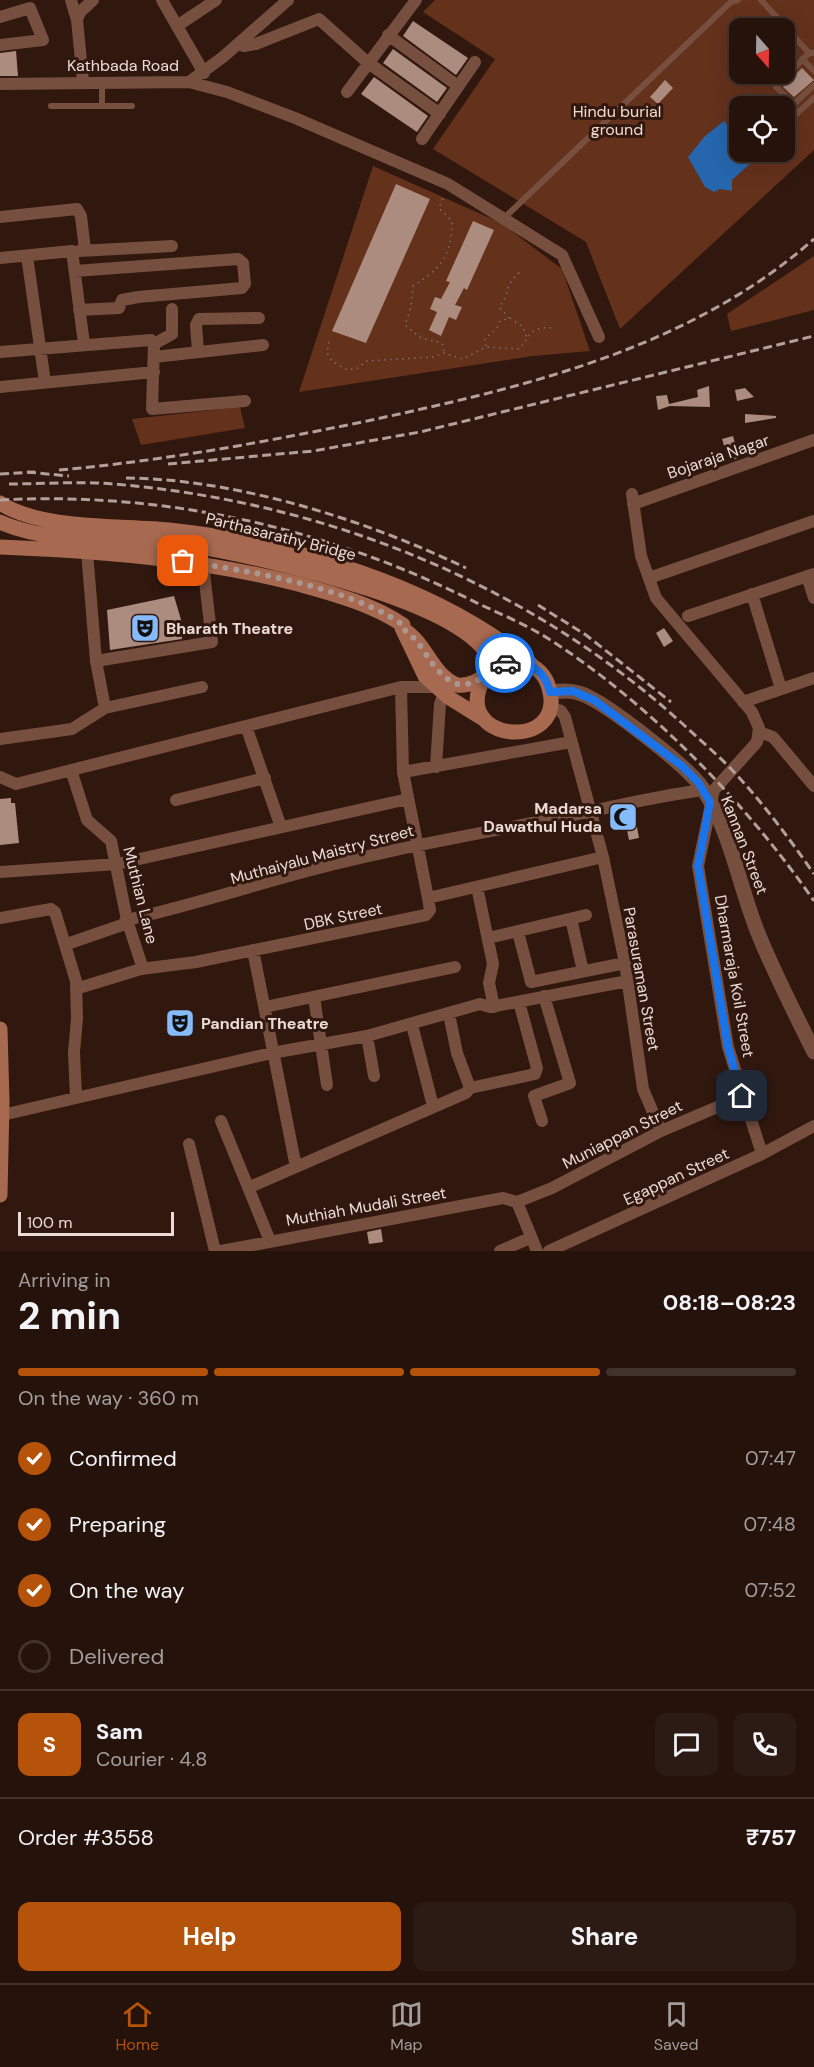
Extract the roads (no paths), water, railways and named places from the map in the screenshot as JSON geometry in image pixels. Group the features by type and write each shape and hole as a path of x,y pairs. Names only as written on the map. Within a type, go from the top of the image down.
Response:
{"main road":[{"name":"Parthasarathy Bridge","path":"0,503 15,512 44,520 172,530 237,541 347,569 402,595 467,633 488,656 487,675"},
{"name":"Parthasarathy Bridge","path":"0,522 39,534 175,544 234,554 402,595 473,622 533,667"},
{"path":"0,547 149,556 203,564 290,582 355,601 403,625 403,629 421,644 434,667 446,680 463,685 511,662 533,667 544,676 550,699 540,723 523,733 504,733 440,690 420,669 401,630 403,625"},
{"path":"487,675 478,701 488,723"},
{"path":"0,1029 2,1106 0,1196"}],"street":[{"path":"70,0 77,20 83,81"},
{"path":"77,20 80,12 93,0"},
{"path":"162,0 204,73"},
{"path":"177,26 216,0"},
{"name":"Kathbada Road","path":"0,84 83,81 189,82 204,73 288,0"},
{"path":"347,92 388,35 421,1"},
{"path":"0,17 30,8 43,40 0,45"},
{"path":"239,43 244,46 256,44 319,19 367,62 440,114"},
{"path":"388,35 458,86"},
{"path":"422,139 475,62"},
{"path":"189,82 227,92 295,118 448,184 502,220 562,255 599,337"},
{"path":"0,217 77,209 81,216 79,251 75,271 84,344"},
{"path":"0,258 172,246"},
{"path":"27,256 45,382"},
{"path":"75,271 238,259 243,263 245,284 242,288 132,298 122,300 119,308 80,310"},
{"path":"153,347 172,334 172,309"},
{"path":"198,351 196,325 199,319 259,318"},
{"path":"0,352 84,344 198,351 263,345"},
{"path":"153,347 152,409 245,400"},
{"path":"0,387 154,372"},
{"name":"Bojaraja Nagar","path":"649,578 641,556 633,499 814,440"},
{"path":"707,796 751,751 759,728 754,715 660,604 649,578 814,521"},
{"path":"87,552 96,661 105,708"},
{"path":"96,661 212,642 203,564"},
{"path":"688,616 811,575 814,598"},
{"path":"752,594 781,689"},
{"path":"743,702 814,678"},
{"path":"0,739 72,729 105,708 202,687"},
{"path":"401,687 403,772 428,898 603,857"},
{"path":"0,777 16,784 401,687 440,690 436,767"},
{"name":"Kannan Street","path":"550,699 573,691 594,700 682,766 707,796 730,849 758,932 814,1052"},
{"name":"Parasuraman Street","path":"550,699 563,713 592,812 625,963 643,1089 662,1131"},
{"path":"246,726 280,827"},
{"path":"758,736 765,734 772,737 814,786"},
{"path":"403,772 571,742"},
{"name":"Muthian Lane","path":"71,770 87,820 111,841 127,920 143,969"},
{"path":"176,800 265,778"},
{"name":"Muthaiyalu Maistry Street","path":"67,944 122,925 127,920 211,900 286,877 418,845 592,812 631,801 707,796"},
{"name":"Dharmaraja Koil Street","path":"707,796 698,866 728,1047 762,1154"},
{"path":"0,872 117,864 408,799"},
{"path":"477,887 493,964 489,984 494,1007"},
{"name":"DBK Street","path":"76,981 77,986 82,987 143,969 196,962 426,915 430,910 428,898"},
{"path":"0,918 52,909 67,944 76,981 77,1019 74,1052 76,1097"},
{"path":"488,938 586,915"},
{"path":"571,919 583,971"},
{"path":"518,932 531,982 625,963"},
{"path":"253,950 296,1167"},
{"path":"265,1007 455,967"},
{"path":"2,1106 76,1097 272,1053 367,1036 480,1004 486,1008 494,1007 628,981"},
{"path":"542,1121 534,1096 570,1083 544,996"},
{"path":"314,997 327,1084"},
{"path":"249,1187 466,1093 470,1088 532,1075 538,1071 519,1002"},
{"path":"449,1014 458,1053 470,1088"},
{"path":"412,1025 433,1106"},
{"path":"367,1036 374,1076"},
{"name":"Muniappan Street","path":"517,1202 552,1188 662,1131 742,1096"},
{"path":"221,1121 270,1241"},
{"name":"Egappan Street","path":"549,1251 762,1154 814,1126"},
{"path":"189,1144 215,1251"},
{"name":"Muthiah Mudali Street","path":"221,1251 503,1198 517,1202"},
{"path":"517,1202 537,1251"},
{"path":"501,1251 530,1238"}],"lane":[{"path":"502,220 734,1"},
{"path":"759,1 811,53 778,84 777,89 794,104 814,85"},
{"path":"802,59 814,71"},
{"path":"102,81 102,105"},
{"path":"795,115 814,98"},
{"path":"51,105 132,106"}],"water":[{"path":"724,121 729,127 729,162 752,162 732,180 732,191 720,189 714,192 705,187 688,157 705,136"}],"railway":[{"path":"59,470 175,456 290,436 426,408 545,377 659,336 714,309 765,277 814,239"},
{"path":"168,464 313,451 420,432 814,336"},
{"path":"27,472 69,476"},
{"path":"0,474 35,472"},
{"path":"126,478 168,480 212,486 300,505 386,534 466,568"},
{"path":"9,484 113,484 191,493 269,509 345,530 419,558 491,591 559,630 624,675 685,726 744,783 814,874"},
{"path":"0,500 62,499 124,502 186,509 247,520 365,555 423,578 516,621 552,641 589,667 661,726 728,793 759,828 814,901"},
{"path":"538,605 586,635 671,702"}],"place":[{"name":"Bharath Theatre","path":"145,628"},
{"name":"Madarsa Dawathul Huda","path":"623,817"},
{"name":"Pandian Theatre","path":"180,1023"}],"park label":[{"name":"Hindu burial ground","path":"617,120"}]}
